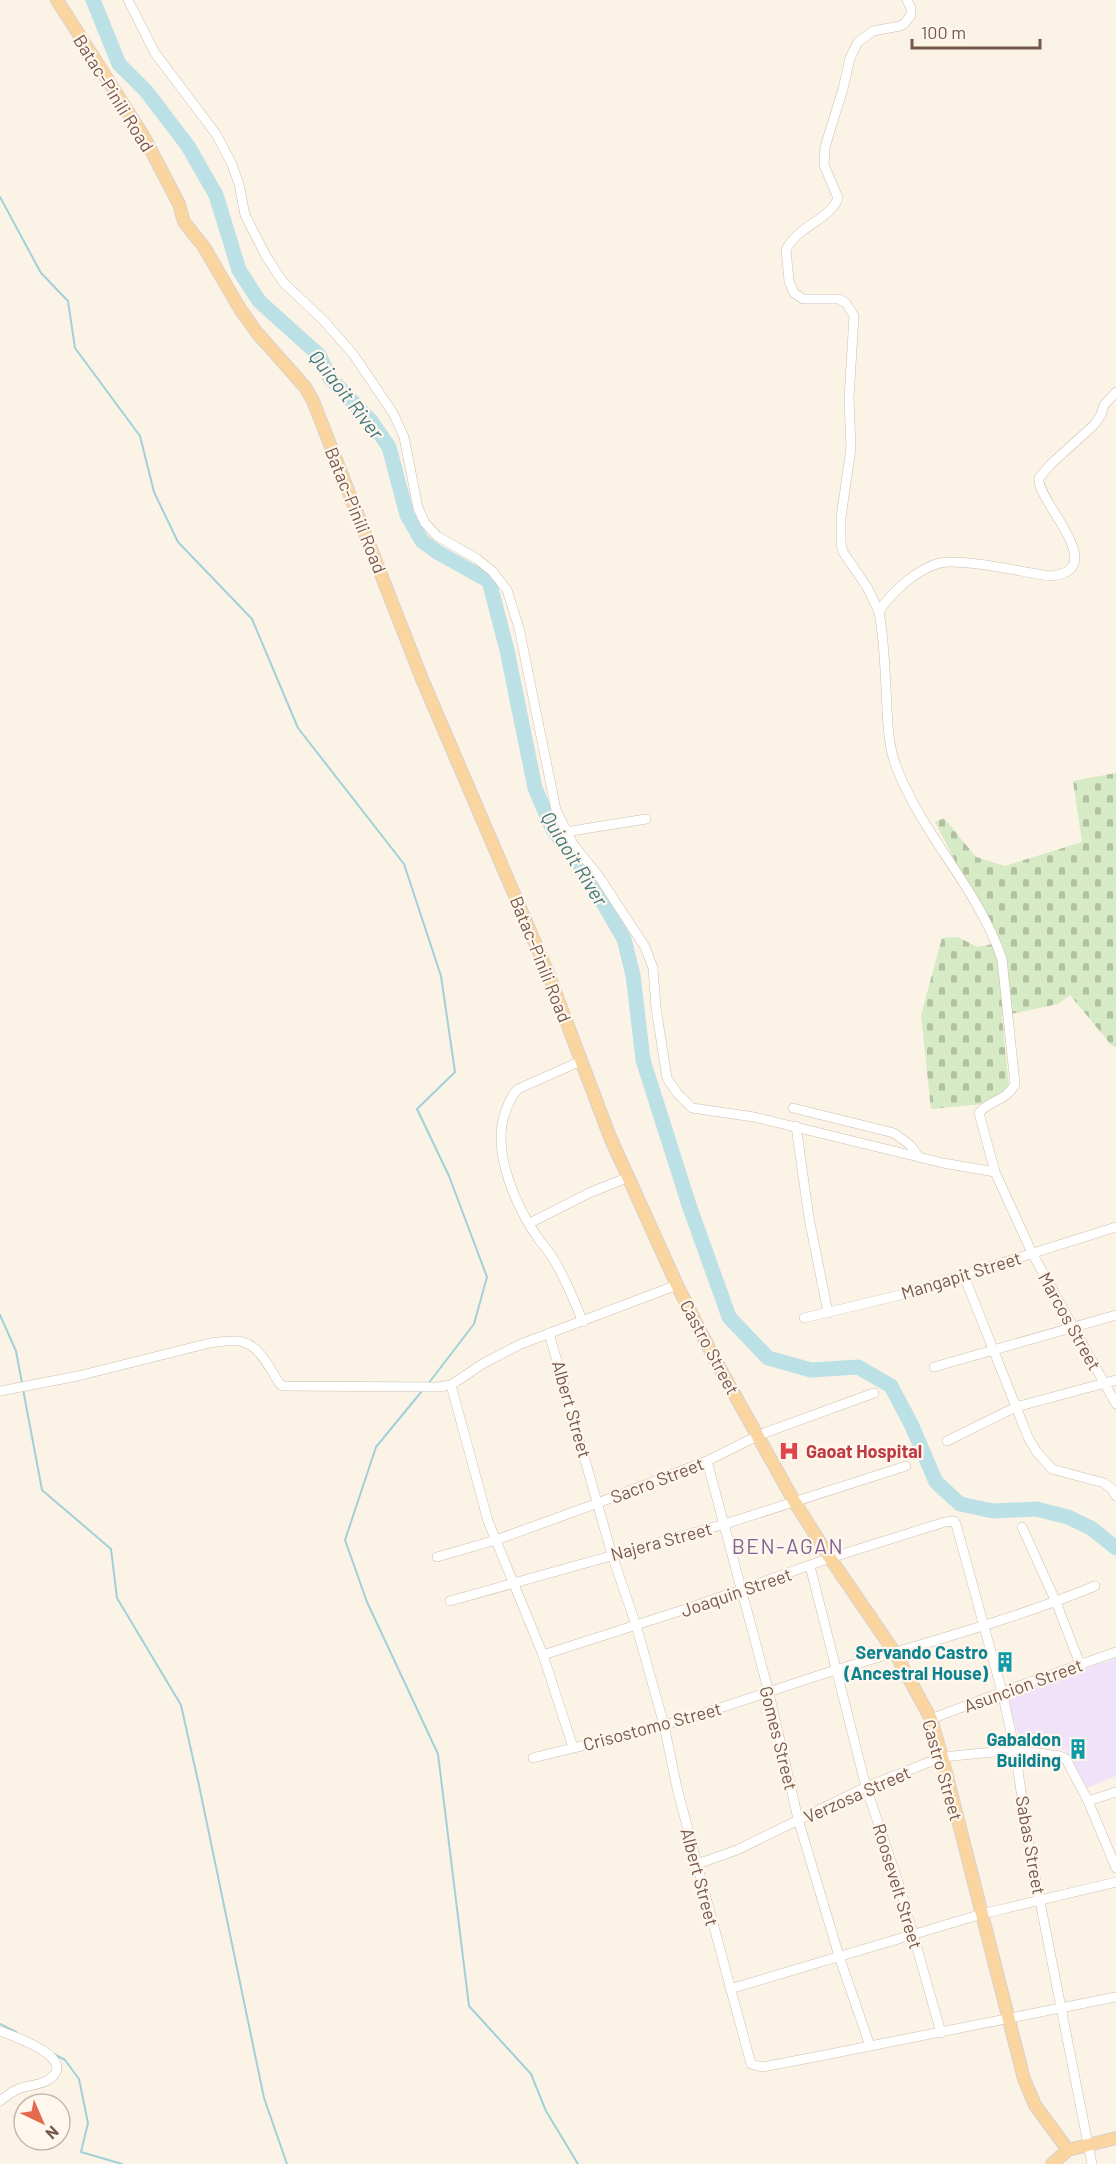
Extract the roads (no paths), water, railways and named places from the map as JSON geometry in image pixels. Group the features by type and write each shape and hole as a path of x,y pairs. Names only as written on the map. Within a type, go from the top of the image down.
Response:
{"main road":[{"name":"Batac-Pinili Road","path":"57,0 144,137 179,204 184,222 204,247 240,309 258,334 305,387 313,401 422,679 523,912 581,1061"},
{"name":"Castro Street","path":"581,1061 610,1137 677,1285 713,1356 794,1501 895,1653 930,1719 942,1757 1024,2079 1035,2105 1068,2150"},
{"path":"1052,2164 1068,2150 1116,2138"}],"street":[{"path":"128,0 155,53 221,143 239,184 245,215 266,256 283,282 325,322 353,354 393,413 404,436 418,508 425,523 437,536 477,559 492,571 507,590 519,628 556,810 573,844 600,878 645,947 653,968 656,1008 668,1078 677,1093 692,1108 796,1126 919,1157 995,1172"},
{"path":"879,612 867,587 843,552 841,543 841,517 851,448 849,398 854,316 846,303 839,299 798,297 789,281 786,250 797,234 830,212 838,198 824,165 825,147 850,58 858,42 873,31 904,24 911,15 911,8 907,0"},
{"path":"879,612 899,587 922,571 940,563 961,562 1051,576 1062,575 1070,571 1074,557 1072,548 1065,529 1041,491 1039,478 1094,425 1104,405 1116,392"},
{"name":"Marcos Street","path":"879,612 891,753 917,810 966,885 1002,958 1015,1084 1012,1091 1003,1099 982,1109 979,1113 995,1172 1032,1253 1075,1326 1116,1404"},
{"path":"566,832 646,819"},
{"path":"581,1061 518,1089 511,1097 500,1135 511,1187 564,1278 583,1322"},
{"path":"793,1108 894,1133 910,1145 919,1157"},
{"path":"796,1126 809,1218 828,1314"},
{"path":"530,1223 589,1193 629,1177"},
{"name":"Mangapit Street","path":"804,1318 828,1314 964,1276 1116,1227"},
{"path":"964,1276 1028,1437 1036,1451 1052,1469 1104,1483 1112,1488 1116,1496"},
{"path":"0,1391 78,1376 210,1343 231,1341 244,1342 260,1353 273,1375 283,1386 430,1388 452,1384 501,1354 549,1333 677,1285"},
{"path":"934,1367 1116,1315"},
{"name":"Albert Street","path":"549,1333 612,1555 636,1625 664,1725 677,1788 752,2064 756,2066 941,2033 1116,1997"},
{"path":"947,1441 1016,1407 1116,1380"},
{"name":"Crisostomo Street","path":"452,1384 483,1506 543,1655 573,1748 664,1725 837,1670 985,1627 1095,1586"},
{"name":"Sacro Street","path":"437,1557 496,1540 598,1503 707,1461 759,1435 874,1393"},
{"name":"Gomes Street","path":"707,1461 769,1693 798,1819 839,1956 870,2046"},
{"name":"Najera Street","path":"450,1601 725,1524 906,1466"},
{"name":"Joaquin Street","path":"543,1655 741,1590 830,1558 945,1522 954,1521 958,1529"},
{"path":"1022,1527 1056,1602 1080,1664"},
{"name":"Sabas Street","path":"958,1529 1016,1750 1029,1846 1092,2164"},
{"name":"Roosevelt Street","path":"810,1566 866,1787 914,1935 941,2033"},
{"name":"Asuncion Street","path":"930,1719 1116,1652"},
{"path":"533,1758 573,1748"},
{"name":"Verzosa Street","path":"697,1864 736,1850 866,1787 942,1757 1016,1750 1060,1756 1066,1759 1088,1801"},
{"path":"1116,1792 1088,1801 1116,1868"},
{"path":"730,1989 982,1914 1116,1882"},
{"path":"0,2031 37,2046 54,2061 56,2067 54,2074 48,2080 16,2090 0,2101"}],"waterway":[{"name":"Quiaoit River","path":"93,0 119,64 146,91 188,146 216,195 239,270 259,301 319,355 330,378 371,421 389,447 407,515 422,541 489,581 507,650 535,788 553,830 586,873 624,939 633,975 643,1060 689,1205 729,1317 768,1358 811,1370 858,1367 891,1386 912,1426 936,1482 960,1504 993,1511 1036,1509 1068,1517 1091,1528 1116,1548"},
{"path":"0,197 41,273 68,301 75,348 140,436 154,492 178,542 252,619 298,728 404,864 441,976 455,1072 417,1109 449,1176 487,1277 474,1324 428,1384"},
{"path":"0,1315 16,1351 22,1383"},
{"path":"23,1389 42,1490 111,1549 117,1598 181,1705 264,2098 287,2164"},
{"path":"422,1391 376,1447 345,1540 367,1602 438,1754 469,2006 531,2074 546,2111 578,2164"},
{"path":"0,2024 16,2032"},
{"path":"52,2053 65,2060 79,2079 88,2123 81,2152 122,2164"}],"place":[{"name":"Gaoat Hospital","path":"789,1451"},
{"name":"Servando Castro (Ancestral House)","path":"1005,1662"},
{"name":"Gabaldon Building","path":"1078,1749"}],"district":[{"name":"BEN-AGAN","path":"788,1545"}]}
